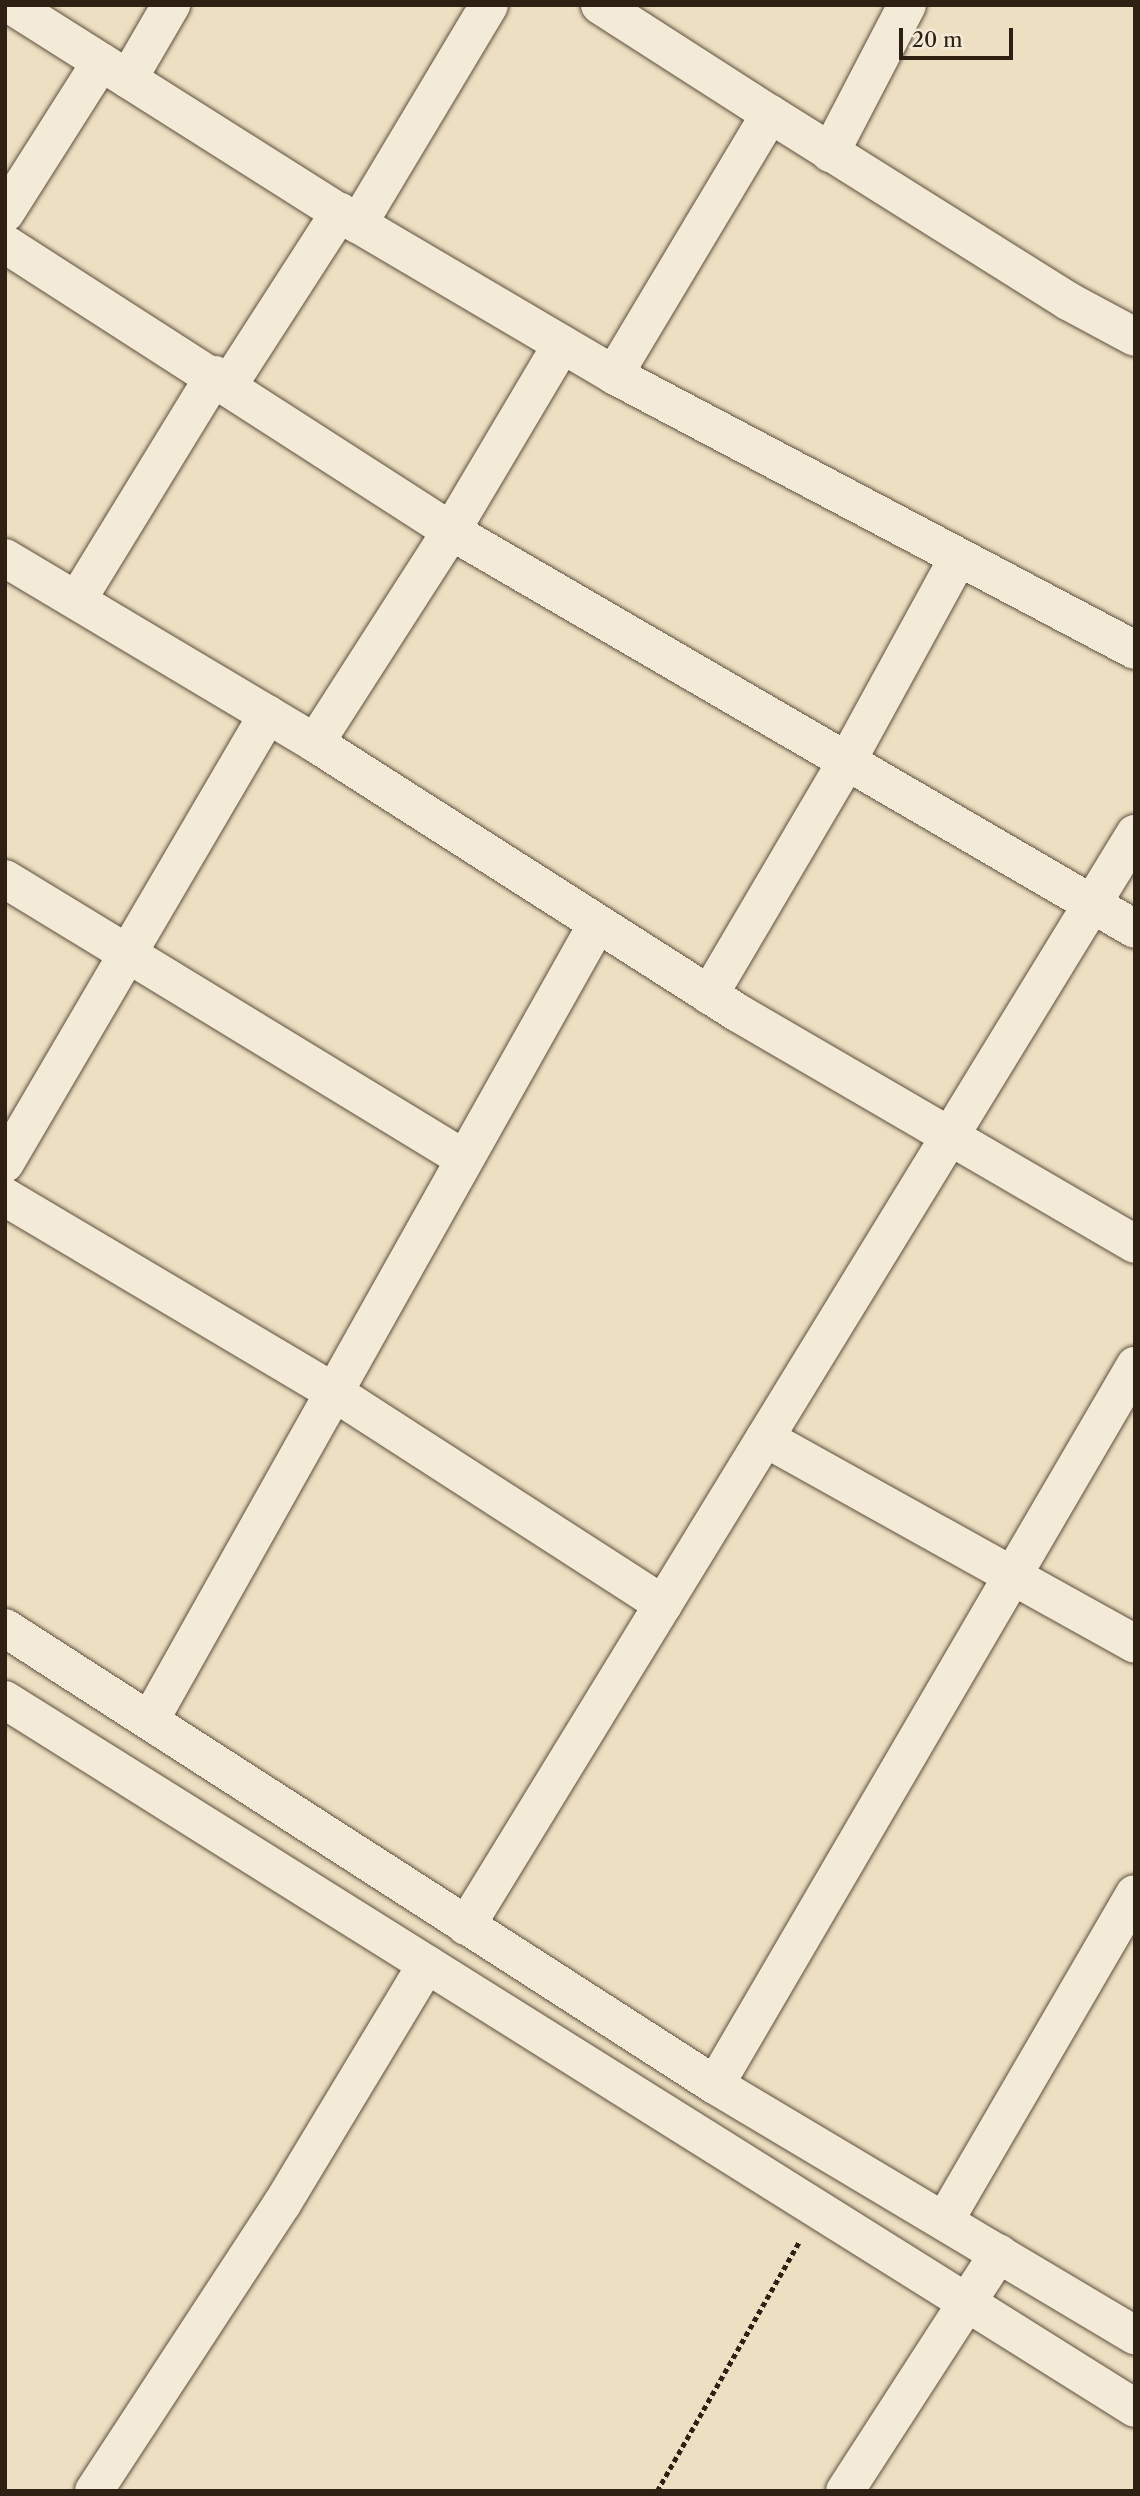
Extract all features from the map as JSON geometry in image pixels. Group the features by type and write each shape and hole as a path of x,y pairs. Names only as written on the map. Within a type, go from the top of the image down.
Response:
{"street":[{"path":"11,5 349,218 614,375 1135,650"},
{"path":"5,213 115,71 171,5"},
{"path":"77,600 222,380 349,218 489,5"},
{"path":"600,5 830,153 1135,337"},
{"path":"830,153 907,5"},
{"path":"614,375 770,114"},
{"path":"5,244 222,380 451,531 1135,929"},
{"path":"315,743 451,531 562,344"},
{"path":"5,558 315,743 596,926 709,995 1135,1244"},
{"path":"709,995 847,761 958,558"},
{"path":"5,1163 268,714"},
{"path":"466,1926 953,1136 1135,834"},
{"path":"5,879 463,1158"},
{"path":"150,1720 332,1391 596,926"},
{"path":"5,1197 332,1391 663,1604"},
{"path":"715,2085 1135,1366"},
{"path":"765,1438 1135,1644"},
{"path":"6,1630 715,2085 1135,2335"},
{"path":"5,1700 1135,2408"},
{"path":"945,2220 1135,1894"},
{"path":"94,2491 282,2204 427,1964"},
{"path":"845,2491 999,2253"}],"path":[{"path":"657,2491 819,2208"}]}
